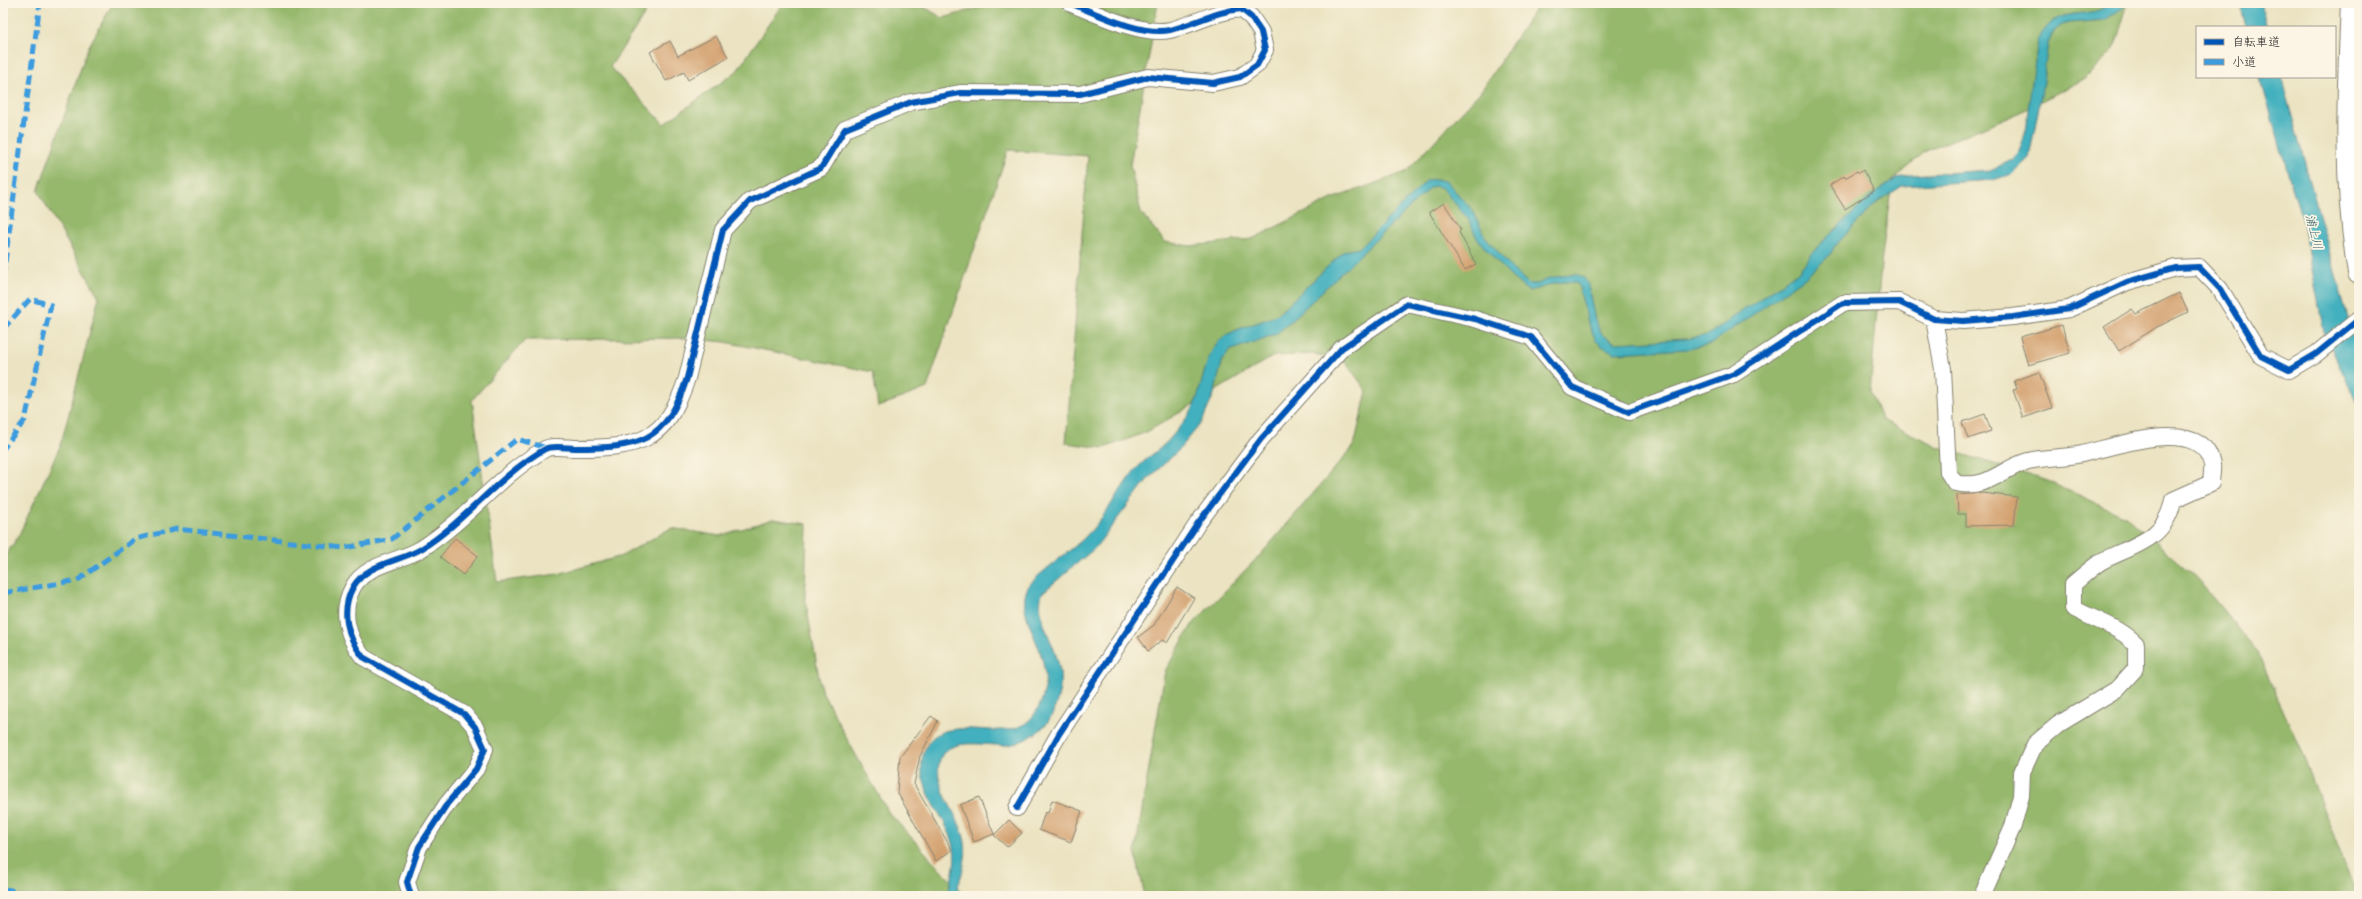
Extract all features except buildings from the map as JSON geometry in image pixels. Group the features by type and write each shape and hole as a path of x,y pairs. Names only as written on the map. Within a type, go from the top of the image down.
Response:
{"highway":[{"path":"2352,3 2348,88 2348,182 2352,231 2359,273"}],"street":[{"path":"411,896 407,882 419,847 447,804 476,769 485,749 475,728 464,714 424,690 392,674 359,652 352,644 347,625 346,606 354,586 371,570 420,550 468,514 520,466 547,448 615,448 644,440 662,425 680,402 723,230 750,201 821,168 845,129 911,102 960,94 1080,94 1148,77 1213,83 1240,77 1257,65 1265,50 1262,32 1251,17 1241,9 1223,10 1168,30 1151,30 1111,19 1070,3"},
{"path":"1017,808 1059,734 1193,529 1261,439 1342,348 1407,304 1475,319 1530,337 1572,387 1629,412 1734,374 1843,303 1899,302 1934,319 1964,321 2006,318 2069,309 2127,282 2176,268 2199,268 2220,289 2261,356 2288,370 2316,354 2359,318"},
{"path":"1934,319 1942,369 1948,472 1955,483 1964,485 1983,483 2028,462 2081,455 2142,439 2155,438 2183,438 2195,441 2205,449 2212,465 2211,483 2173,500 2171,515 2150,539 2101,562 2073,584 2073,608 2096,621 2126,633 2136,644 2136,668 2117,689 2059,724 2035,744 2022,772 2021,796 2013,826 1982,896"}],"green space":[{"path":"113,3 652,3 610,67 664,124 737,71 781,6 788,3 917,3 943,18 996,3 1158,3 1130,165 1141,213 1165,242 1190,246 1252,239 1332,199 1406,172 1481,91 1539,3 2128,3 2114,49 2086,78 2020,112 1926,151 1892,180 1881,264 1870,393 1882,420 1939,447 2048,481 2127,517 2193,574 2256,650 2300,748 2357,896 1145,896 1135,852 1165,671 1192,625 1262,553 1354,446 1367,391 1345,362 1314,354 1274,356 1147,432 1104,448 1066,443 1088,156 1008,150 927,388 878,407 873,372 725,342 684,338 525,340 472,400 497,582 558,574 622,556 671,528 720,536 773,519 807,524 805,598 821,689 848,741 889,813 965,896 3,896 3,559 18,537 61,444 99,297 38,191 88,48"}],"water":[{"path":"2112,3 2130,3 2105,20 2070,23 2062,25 2053,32 2048,43 2041,96 2029,158 2012,174 1993,180 1902,186 1876,203 1834,247 1830,255 1805,278 1711,344 1689,349 1615,353 1603,347 1596,341 1588,322 1578,284 1565,282 1528,291 1509,275 1478,240 1468,219 1442,188 1436,186 1431,187 1276,334 1229,351 1223,359 1214,394 1202,422 1179,450 1148,479 1095,548 1042,593 1040,606 1042,618 1060,669 1060,684 1057,701 1047,723 1039,731 1029,737 1008,745 968,744 949,748 943,754 939,763 940,781 960,825 966,850 964,865 955,896 947,896 955,859 953,844 947,828 927,790 922,770 922,760 929,742 940,733 955,729 1007,730 1021,726 1033,716 1043,697 1045,679 1043,662 1026,615 1025,600 1028,587 1038,576 1080,542 1092,530 1135,470 1168,441 1188,416 1197,398 1208,359 1218,342 1231,332 1279,313 1344,251 1359,248 1427,180 1437,179 1447,182 1474,212 1484,235 1512,269 1529,284 1538,284 1549,278 1576,274 1584,278 1588,285 1595,320 1602,335 1616,343 1687,339 1708,335 1798,272 1818,246 1870,197 1897,178 1911,175 1991,170 2012,160 2018,153 2024,138 2038,40 2046,28 2055,20 2063,16 2091,12"},
{"path":"2240,3 2260,3 2267,26 2246,26"},
{"name":"浦上川","path":"2260,78 2281,78 2359,358 2359,408 2324,332 2304,228"}],"marked path":[{"path":"3,277 40,3"},
{"path":"3,329 30,299 51,305 25,420 3,449"},
{"path":"3,593 78,580 135,539 177,529 344,548 392,539 517,439 547,448"},
{"path":"3,649 6,652 3,654"},
{"path":"3,889 11,890 19,896"}],"cycle path":[{"path":"411,896 407,882 419,847 447,804 476,769 485,749 475,727 464,714 363,657 353,641 347,624 347,605 353,587 366,573 421,549 437,538 497,485 528,460 545,449 555,447 597,448 616,446 633,443 647,437 659,429 670,416 679,400 687,378 723,230 750,201 821,168 845,129 911,102 960,93 1080,94 1148,77 1213,83 1240,77 1257,65 1265,50 1261,32 1251,17 1241,9 1222,12 1170,30 1159,31 1146,30 1120,23 1070,3"},
{"path":"1017,808 1059,734 1198,523 1261,439 1342,348 1407,304 1475,319 1531,337 1572,387 1629,412 1734,374 1843,303 1899,302 1934,319 1963,321 2013,317 2069,309 2127,282 2176,268 2199,267 2220,289 2261,356 2289,370 2316,354 2359,319"}]}
